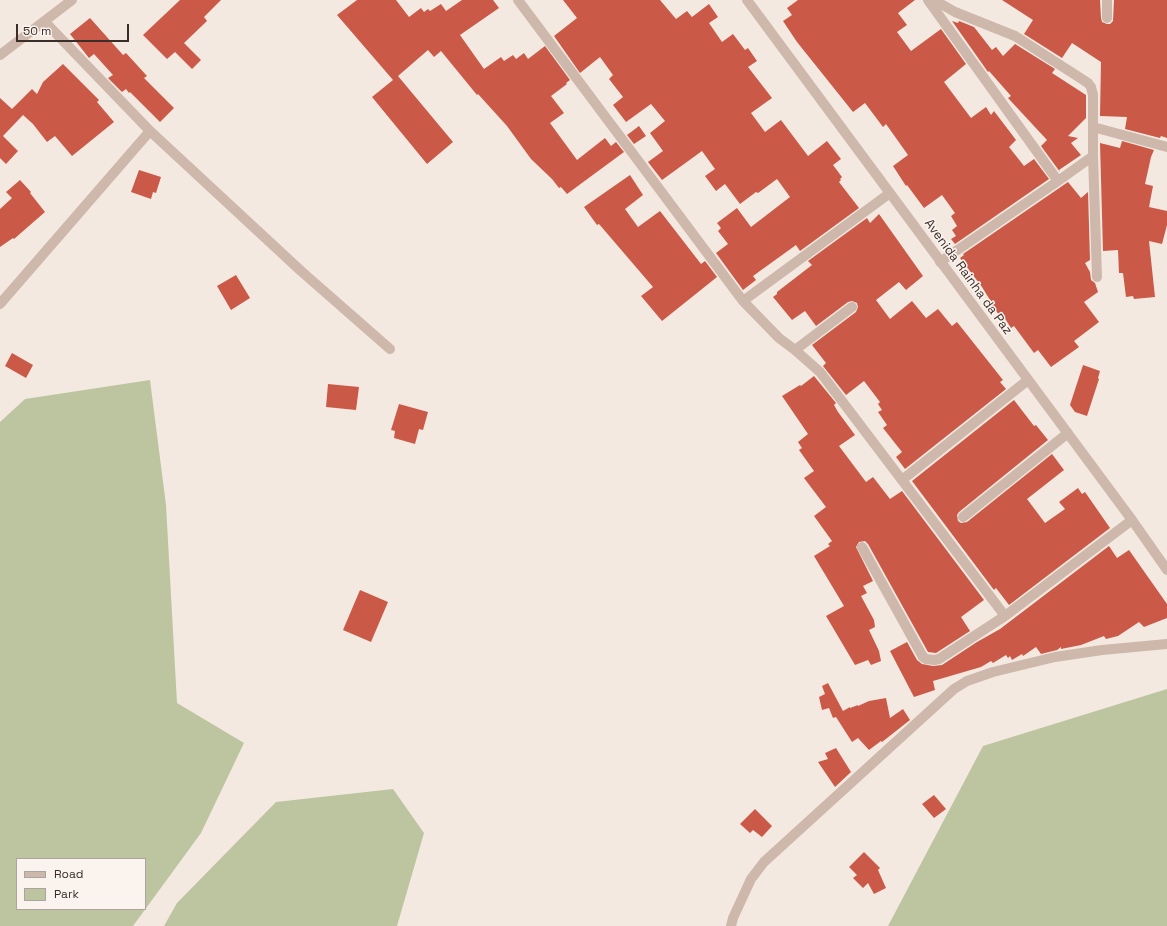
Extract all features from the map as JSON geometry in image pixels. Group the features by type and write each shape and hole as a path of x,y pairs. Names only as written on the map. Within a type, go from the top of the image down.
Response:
{"street":[{"path":"0,55 72,0"},
{"path":"518,0 743,301 775,334 820,372 1005,616"},
{"name":"Avenida Rainha da Paz","path":"747,0 1068,433 1167,570"},
{"path":"928,0 1058,181"},
{"path":"934,0 955,12 1015,36 1088,83 1091,87 1093,95 1093,156 1097,276"},
{"path":"1107,0 1107,18"},
{"path":"45,22 150,131 301,271 390,349"},
{"path":"1093,127 1167,147"},
{"path":"0,304 150,131"},
{"path":"940,262 1093,156"},
{"path":"743,301 890,193"},
{"path":"795,350 852,307"},
{"path":"902,480 1028,380"},
{"path":"964,517 1068,433"},
{"path":"862,548 923,657 934,660 940,659 1005,616 1132,520"},
{"path":"731,926 733,918 751,879 764,862 954,689 967,682 993,672 1055,657 1102,650 1167,644"}],"green space":[{"path":"150,380 166,505 177,703 244,743 201,833 146,908 146,858 16,858 16,910 145,910 133,926 0,926 0,422 25,399"},
{"path":"1167,689 1167,926 888,926 983,746"},
{"path":"393,789 424,833 397,926 164,926 177,903 276,802"}],"building":[{"path":"180,0 221,0 204,17 207,21 184,43 201,60 192,69 175,52 167,59 143,35"},
{"path":"357,0 396,0 409,17 421,8 424,12 428,9 430,11 441,4 446,11 462,0 493,0 499,8 460,35 484,69 501,57 504,61 513,55 516,59 524,53 528,59 545,46 570,80 551,96 564,113 550,123 577,160 605,138 611,146 616,142 624,152 567,194 561,187 559,188 552,179 531,159 507,126 478,94 477,95 441,51 434,57 428,50 398,76 453,142 427,164 372,97 393,80 337,15"},
{"path":"563,0 660,0 676,19 687,11 692,17 709,4 718,17 709,23 722,42 733,34 745,50 748,48 757,61 748,67 772,98 751,113 765,132 781,120 808,156 827,141 841,159 833,165 842,177 839,182 859,208 800,251 796,245 753,276 756,280 743,290 716,253 728,244 718,231 721,228 717,223 737,208 751,227 790,197 777,179 740,204 725,184 716,191 705,176 715,169 702,151 662,180 648,162 663,151 650,133 665,121 651,104 626,122 613,105 623,97 609,79 613,75 600,57 580,73 554,36 577,18"},
{"path":"798,0 915,0 898,13 907,25 897,32 911,51 941,29 966,64 944,82 971,118 986,107 991,115 994,111 1016,140 1009,147 1024,166 1034,159 1049,179 955,244 951,239 956,236 952,230 957,226 951,216 955,213 942,195 924,208 907,185 906,186 893,166 908,155 886,124 883,127 865,103 853,112 797,42 783,21 792,15 787,8"},
{"path":"1002,0 1100,0 1102,22 1110,24 1113,21 1114,0 1167,0 1167,138 1161,136 1160,138 1125,129 1127,117 1100,116 1101,62 1072,43 1062,58 1024,34 1033,20"},
{"path":"90,18 123,55 126,53 147,76 144,78 174,108 160,122 130,92 129,93 126,89 122,92 108,78 113,75 94,54 89,58 70,34"},
{"path":"952,21 958,23 959,21 974,27 992,50 996,47 1003,56 1015,44 1055,69 1052,73 1086,95 1086,118 1068,136 1078,138 1071,143 1081,155 1059,170 1060,172 1041,146 1047,140 1008,98 1011,96 989,71 988,72"},
{"path":"63,64 99,100 97,102 114,122 72,156 55,136 47,142 33,124 23,115 3,136 18,151 6,164 0,158 0,98 12,109 32,89 37,94 43,82"},
{"path":"639,126 646,136 634,144 627,135"},
{"path":"1122,141 1154,150 1145,184 1153,186 1149,207 1167,211 1167,225 1162,244 1149,241 1155,297 1134,299 1133,296 1126,297 1123,273 1119,273 1118,250 1103,251 1100,143 1120,148"},
{"path":"139,170 161,177 156,193 153,192 151,199 131,192"},
{"path":"630,175 643,195 625,209 638,227 660,211 701,264 705,261 717,277 662,321 641,296 653,287 599,224 597,225 584,207"},
{"path":"20,180 31,192 30,193 45,212 14,239 13,238 0,247 0,209 12,198 6,192"},
{"path":"1068,182 1081,198 1088,192 1090,260 1085,263 1090,272 1091,280 1095,283 1098,292 1084,302 1099,322 1074,341 1079,347 1051,367 1038,350 1034,353 1014,326 1011,328 1004,317 1002,319 989,301 990,300 982,287 960,258 964,255 963,254"},
{"path":"879,214 923,276 906,290 899,282 876,300 890,319 912,301 926,318 938,309 952,326 957,322 1003,380 1000,382 1006,389 905,469 896,457 902,452 883,428 887,425 878,412 882,410 878,404 880,402 864,381 846,395 823,366 826,363 812,345 856,312 858,307 857,303 852,301 848,302 816,326 805,311 792,320 773,297 777,294 777,292 812,265 808,261 867,218 870,223"},
{"path":"236,275 250,298 231,310 217,286"},
{"path":"12,353 33,365 26,378 5,366"},
{"path":"1083,365 1100,371 1099,379 1087,416 1075,412 1070,405"},
{"path":"814,376 836,403 834,405 838,412 855,435 839,446 866,482 873,477 890,499 902,491 984,600 961,617 970,631 936,653 928,652 865,541 859,542 856,547 873,581 863,586 867,593 861,596 874,620 875,627 869,630 879,651 881,661 871,665 868,660 855,665 826,616 844,606 814,556 830,546 828,544 832,541 814,516 826,507 804,478 814,471 799,450 802,448 798,442 808,434 782,396 800,385 801,386"},
{"path":"328,384 359,387 356,410 326,407"},
{"path":"1014,400 1034,426 1036,425 1048,440 959,512 957,515 958,521 961,523 967,522 1052,454 1064,470 1027,499 1045,523 1065,509 1059,502 1078,488 1082,494 1085,492 1110,528 1009,605 996,588 994,590 912,481"},
{"path":"399,404 428,412 423,430 419,429 415,444 394,438 395,431 391,430"},
{"path":"1109,546 1117,558 1129,550 1167,604 1167,618 1144,627 1139,622 1118,636 1106,639 1104,636 1081,645 1061,649 1061,647 1057,650 1041,654 1036,647 1023,656 1022,654 1012,660 1010,656 1008,658 1006,655 993,663 991,661 981,667 933,681 935,690 914,697 890,651 907,642 917,660 922,664 933,666 942,665 1000,629"},
{"path":"360,590 388,602 371,642 343,630"},
{"path":"828,683 843,711 850,707 858,706 869,701 886,698 890,718 903,709 910,720 882,742 881,741 869,750 858,738 852,742 836,717 833,718 829,708 822,710 819,697 825,694 822,686"},
{"path":"836,748 851,772 835,787 818,762 828,759 825,753"},
{"path":"934,795 946,809 934,818 922,804"},
{"path":"755,809 772,826 762,837 753,830 750,833 740,824"},
{"path":"864,852 880,868 878,870 886,888 874,894 868,883 863,888 853,878 857,875 849,867"}]}
